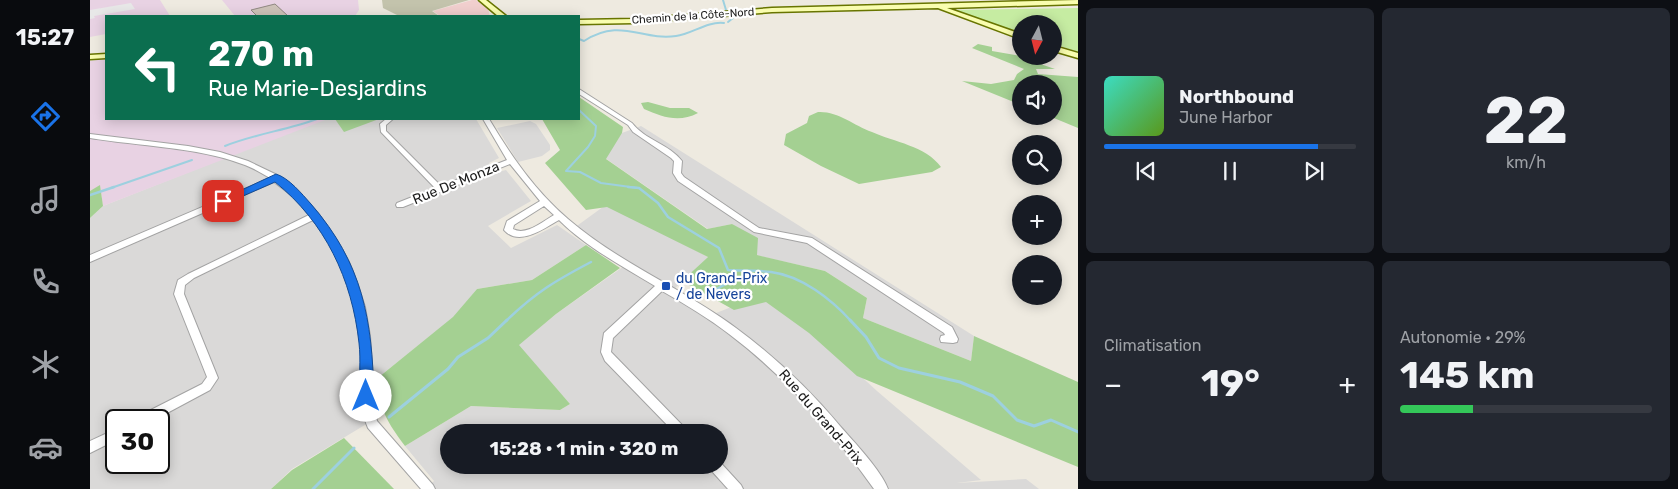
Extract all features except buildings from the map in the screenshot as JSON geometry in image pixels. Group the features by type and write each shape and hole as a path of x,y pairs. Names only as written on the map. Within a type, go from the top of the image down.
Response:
{"street":[{"path":"482,0 498,14"},
{"path":"492,0 508,15"},
{"name":"Chemin de la Côte-Nord","path":"580,22 634,21 772,10 1078,2"},
{"path":"939,7 957,16 1012,34"},
{"path":"1062,51 1078,56"},
{"path":"90,57 105,56"},
{"path":"580,93 630,124 635,131 674,156 678,161 677,173 681,179 747,224 757,230 809,240 948,330 953,338 945,339"},
{"path":"389,120 383,124 383,131 440,189"},
{"name":"Rue du Grand-Prix","path":"487,120 512,161 545,202 559,216 592,241 718,320 780,368 851,448 879,488"},
{"path":"90,136 228,154 253,164 276,178 297,195 315,215 348,268 360,307 366,343 369,417 380,436 429,489"},
{"name":"Rue De Monza","path":"400,205 512,161"},
{"path":"90,259 276,178"},
{"path":"545,202 510,223 508,230 512,234 523,235 559,216"},
{"path":"164,409 206,387 213,378 179,294 181,283 191,276 315,215"},
{"path":"662,285 608,336 606,352 608,358 674,424"},
{"path":"90,447 105,440"},
{"path":"723,474 737,489"}],"shaded area":[{"path":"90,0 160,0 169,15 105,15 105,34 90,37"},
{"path":"222,0 358,0 359,10 356,15 234,15"},
{"path":"382,0 469,0 432,11 438,15 397,15 383,8"},
{"path":"476,0 488,9 490,15 439,15 433,11"},
{"path":"131,3 135,9 94,16 95,18 90,19 90,10"},
{"path":"105,59 105,120 325,120 103,206 100,186 90,191 90,61"},
{"path":"321,120 477,120 499,158 489,163 494,173 506,170 531,201 488,226 511,248 557,225 586,245 532,280 477,289 454,317 379,377 379,398 383,414 292,469 271,489 90,489 90,218 103,206"},
{"path":"530,121 536,124 550,145 550,150 542,156 518,162 497,128"},
{"path":"641,126 974,336 971,361 863,318 867,298 825,271 756,255 732,224 708,229 605,158 622,133"},
{"path":"607,204 708,257 672,291 711,315 762,295 783,305 877,391 981,480 957,483 1026,479 1039,489 425,489 434,481 405,446 440,425 440,474 728,474 728,424 441,424 471,406 560,410 570,404 518,345 556,314 627,264 574,228"}],"green space":[{"path":"1078,8 1078,52 1062,47 1062,15 1012,15 1012,31 948,10"},
{"path":"978,44 992,47 992,51 1012,54 1012,64 972,48"},
{"path":"1014,65 1043,65 1055,69 1036,69 1038,74 1051,75 1016,75 1024,69"},
{"path":"1062,76 1078,77 1078,128 1062,121"},
{"path":"1012,80 1012,101 962,81 991,84"},
{"path":"580,98 623,127 622,133 606,159 707,229 732,224 758,238 757,255 825,271 867,298 863,318 971,361 974,336 1078,382 1078,467 857,376 809,333 766,302 734,310 682,281 708,257 607,207 586,210 545,163 560,150 543,120 580,120"},
{"path":"648,102 670,108 689,108 698,113 684,118 671,118 644,109 641,103"},
{"path":"818,112 839,116 881,136 918,149 935,160 941,167 932,172 859,184 821,166 784,145 786,134 807,123 809,116"},
{"path":"336,120 376,120 344,132"},
{"path":"100,185 103,206 90,218 90,191"},
{"path":"586,245 620,268 556,314 519,345 570,404 560,410 471,406 405,446 385,414 380,398 379,377 453,317 477,289 532,280"},
{"path":"344,438 394,489 271,489 292,470"}],"waterway":[{"path":"723,0 726,10"},
{"path":"728,22 733,18 731,15"},
{"path":"580,39 584,41 597,34 620,30 652,36 676,36 712,24 724,23"},
{"path":"580,111 596,126 595,136 588,147 566,171 580,172 601,183 636,188"},
{"path":"225,146 314,120"},
{"path":"111,188 192,160"},
{"path":"628,187 636,188"},
{"path":"90,195 111,188"},
{"path":"636,188 639,188 658,203 668,217 719,248 728,270 771,272 794,278 825,297 850,321"},
{"path":"506,321 546,288 591,262"},
{"path":"711,292 735,279 732,271"},
{"path":"389,417 448,369 458,357 488,338 507,320"},
{"path":"850,321 866,337 879,358 899,368 960,382 993,396 1017,420 1034,426 1051,420 1078,432"},
{"path":"313,489 354,448"}],"place":[{"name":"du Grand-Prix / de Nevers","path":"666,286"}],"route":[{"path":"223,201 276,178 289,187 315,215 348,268 354,285 366,343 366,396"}]}
